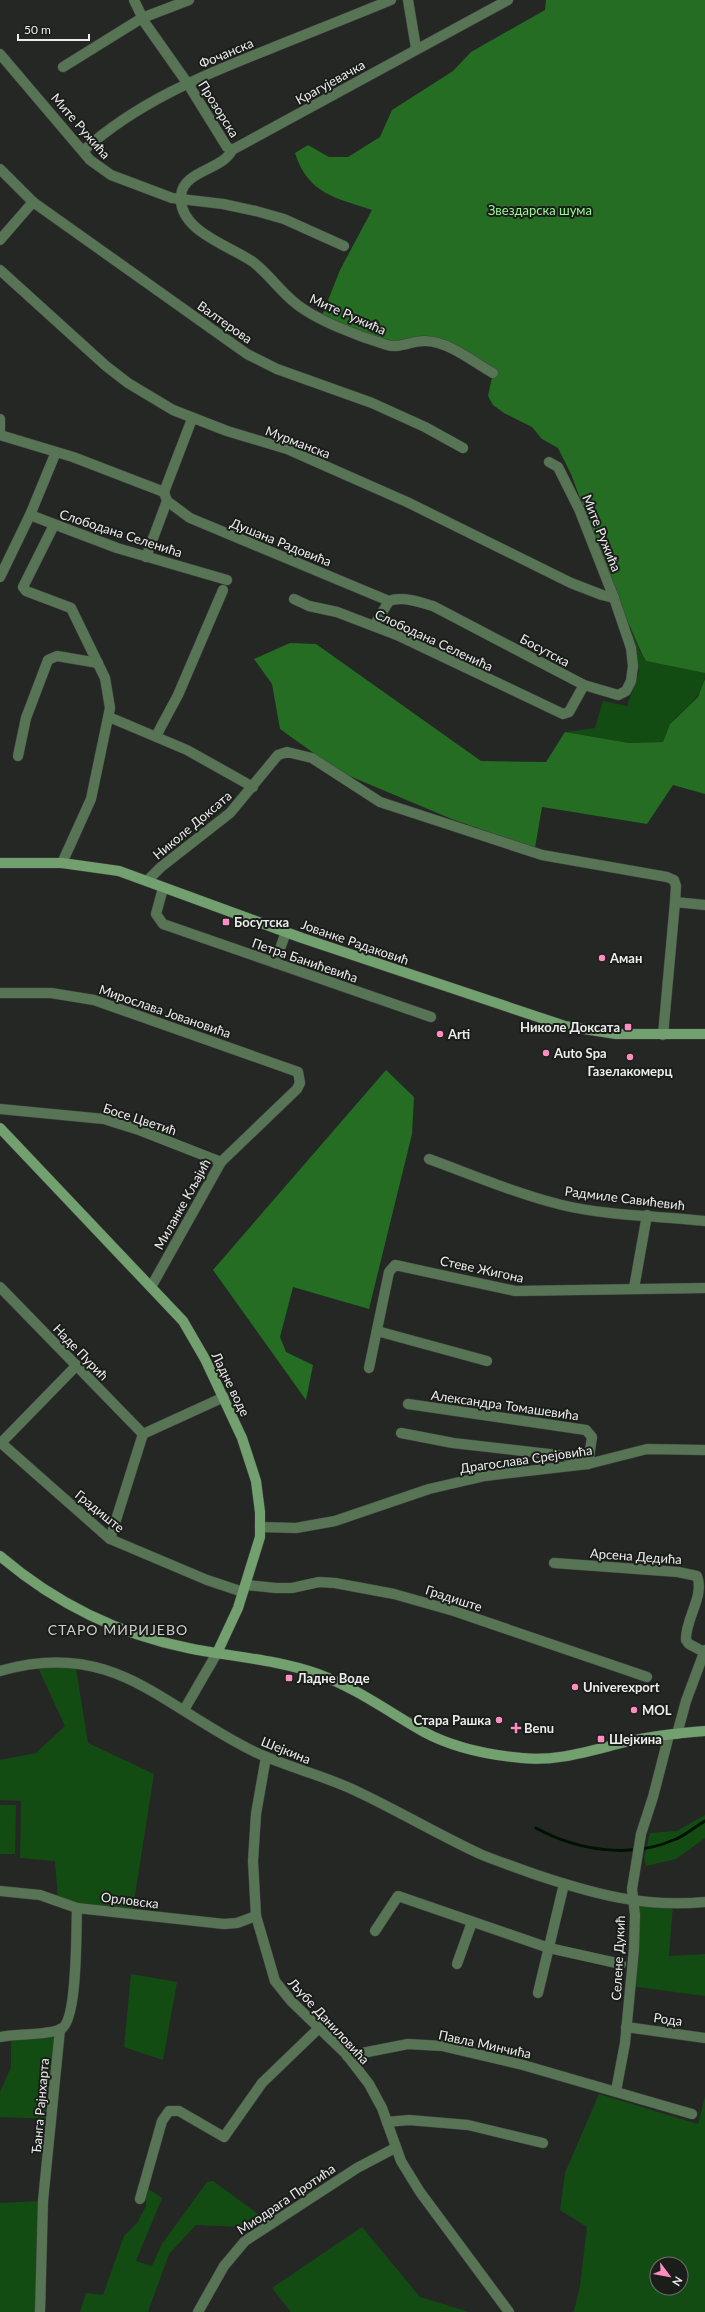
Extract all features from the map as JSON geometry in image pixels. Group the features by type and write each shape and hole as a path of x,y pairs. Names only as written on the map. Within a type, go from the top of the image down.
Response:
{"main road":[{"name":"Јованке Радаковић","path":"0,863 62,863 106,868 147,881 286,932 544,1021 589,1031 663,1035 705,1034"},
{"name":"Ладне воде","path":"0,1128 188,1328 224,1397 242,1438 256,1481 260,1527 257,1550 244,1589 217,1653"},
{"path":"0,1556 49,1593 108,1624 161,1642 217,1653 270,1661 319,1674 350,1688 426,1732 457,1745 492,1755 542,1760 673,1734 705,1731"}],"street":[{"name":"Прозорска","path":"134,0 142,18 188,84 227,147 232,150"},
{"path":"63,67 142,18 188,0"},
{"name":"Фочанска","path":"82,152 120,121 151,101 213,71 391,0"},
{"path":"408,0 416,48"},
{"name":"Крагујевачка","path":"181,200 182,192 189,182 227,157 232,150 416,48 508,0"},
{"name":"Мите Ружића","path":"0,54 82,152 96,166 111,175 181,200 223,204 256,210 284,219 344,246"},
{"name":"Валтерова","path":"0,169 33,202 247,354 277,370 372,403 425,427 463,448"},
{"name":"Мите Ружића","path":"181,200 184,212 197,228 252,262 301,307 372,340 393,347 426,341 447,347 493,373"},
{"path":"0,240 33,202"},
{"name":"Мурманска","path":"0,270 106,366 152,398 192,419 287,449 407,502 571,583 602,596 614,598"},
{"path":"146,557 165,496 192,419"},
{"path":"0,420 0,434"},
{"name":"Душана Радовића","path":"0,434 56,452 161,492 175,509 194,520 389,601"},
{"path":"0,577 30,515 56,452"},
{"name":"Мите Ружића","path":"549,462 558,467 579,509 614,598"},
{"name":"Слободана Селенића","path":"30,515 225,585 178,695 156,736"},
{"path":"54,524 23,587 26,591 71,608 108,685 108,717 91,799 62,863"},
{"name":"Босутска","path":"389,601 403,600 433,606 584,685 618,695 626,691 631,681 632,654 614,598"},
{"name":"Слободана Селенића","path":"294,599 309,606 337,612 418,644 565,714 569,712 584,685"},
{"path":"374,626 389,601"},
{"path":"18,756 26,718 48,660 57,656 98,662"},
{"name":"Николе Доксата","path":"108,717 156,736 206,760 253,787"},
{"name":"Николе Доксата","path":"147,881 230,813 280,753 287,752 304,755 321,762 380,802 542,855 674,880 676,886 675,902 663,1035"},
{"name":"Петра Банићевића","path":"163,888 156,914 163,924 431,1017"},
{"path":"675,902 705,905"},
{"path":"275,963 286,932"},
{"name":"Мирослава Јовановића","path":"0,993 51,993 100,1002 294,1070"},
{"name":"Миланке Кљајић","path":"151,1287 221,1162 297,1089 300,1083 300,1077 294,1070"},
{"name":"Босе Цветић","path":"0,1109 104,1119 133,1128 221,1162"},
{"name":"Радмиле Савићевић","path":"429,1159 532,1196 562,1205 647,1216 705,1221"},
{"path":"634,1288 647,1216"},
{"name":"Стеве Жигона","path":"369,1368 389,1272 395,1265 515,1291 554,1292 634,1288 705,1288"},
{"name":"Наде Пурић","path":"0,1287 143,1434"},
{"path":"377,1331 486,1362"},
{"path":"0,1443 77,1365"},
{"path":"110,1539 143,1434 224,1397"},
{"name":"Александра Томашевића","path":"408,1404 586,1430 592,1437 588,1464"},
{"path":"401,1433 453,1443 555,1454 588,1464"},
{"name":"Градиште","path":"0,1443 110,1539 207,1580 244,1589 292,1588 319,1582 335,1583 394,1594 454,1611 647,1676"},
{"name":"Драгослава Срејовића","path":"260,1527 296,1528 335,1521 429,1490 462,1481 524,1470 588,1464 647,1449 705,1450"},
{"name":"Арсена Дедића","path":"554,1563 678,1572 697,1576 701,1581 702,1591 686,1640 689,1644 704,1651"},
{"name":"Селене Дукић","path":"616,2091 622,2064 626,2026 635,1931 632,1889 640,1842 673,1734 704,1651"},
{"name":"Ладне воде","path":"184,1710 217,1653"},
{"name":"Шејкина","path":"0,1671 43,1663 63,1662 89,1664 132,1679 234,1740 266,1756 350,1789 408,1816 481,1854 564,1884 632,1902 653,1904 705,1902"},
{"name":"Љубе Даниловића","path":"266,1756 254,1837 253,1861 256,1916 268,1958 279,1988 347,2056 376,2094 395,2148 420,2192 509,2312"},
{"path":"538,1993 564,1884"},
{"name":"Орловска","path":"0,1891 40,1895 77,1908 224,1924 237,1924 256,1916"},
{"path":"375,1931 398,1896 549,1948 621,1964"},
{"name":"Ђанга Рајнхарта","path":"40,2312 43,2201 60,2029 66,2026 70,2016 76,1968 77,1908"},
{"path":"457,1964 472,1922"},
{"name":"Рода","path":"626,2026 705,2038"},
{"path":"140,2199 162,2121 169,2111 179,2112 224,2138 262,2083 319,2028"},
{"path":"0,2037 60,2029"},
{"name":"Павла Минчића","path":"347,2056 408,2044 442,2046 497,2058 692,2114"},
{"path":"387,2122 409,2120 468,2125 543,2143"},
{"name":"Миодрага Протића","path":"198,2312 224,2266 245,2241 357,2168 395,2148"}],"green space":[{"name":"Звездарска шума","path":"546,0 705,0 705,673 646,661 623,614 571,474 558,448 542,439 532,427 504,413 493,405 488,396 493,373 434,342 398,347 321,318 340,270 372,210 335,198 316,186 307,178 295,153 308,145 329,157 348,157 380,137 392,110 453,71 471,52 545,10"},
{"path":"631,627 639,650 646,661 705,673 702,689 670,724 663,742 629,743 565,732 595,728 603,701 627,706 639,672"},
{"path":"290,643 316,644 481,761 546,762 565,732 629,743 663,742 670,724 698,697 705,679 705,794 673,785 647,824 542,807 535,848 454,820 340,772 280,729 272,684 254,659"},
{"path":"386,1070 414,1097 412,1134 369,1309 293,1287 280,1337 286,1352 313,1365 306,1400 213,1270"},
{"path":"75,1662 88,1743 154,1774 132,1914 58,1901 55,1861 20,1858 21,1801 0,1800 0,1760 36,1753 65,1726 36,1663"},
{"path":"0,1805 16,1805 15,1854 0,1854"},
{"path":"705,1815 705,1838 676,1859 646,1866 644,1858 650,1833 677,1831"},
{"path":"632,1902 673,1904 669,1956 705,1954 705,1996 630,1986"},
{"path":"131,1974 177,1982 163,2060 124,2047"},
{"path":"60,2029 51,2119 0,2117 0,2092 11,2067 11,2035"},
{"path":"599,2094 698,2124 705,2096 705,2312 572,2312 574,2311 580,2286 587,2227 560,2210 565,2173"},
{"path":"213,2181 258,2214 246,2227 196,2225 169,2254 148,2312 80,2312 86,2293 103,2295 124,2236 137,2223 146,2206 144,2186 162,2198 136,2261 152,2266 162,2244 207,2182"},
{"path":"43,2201 40,2312 0,2312 0,2203"},
{"path":"362,2227 420,2297 469,2312 291,2312 272,2288"}],"waterway":[{"path":"536,1828 552,1836 587,1847 605,1850 623,1850 641,1849 659,1845 680,1837 705,1821"}],"place":[{"name":"Босутска","path":"226,922"},
{"name":"Аман","path":"602,958"},
{"name":"Николе Доксата","path":"628,1027"},
{"name":"Arti","path":"440,1034"},
{"name":"Auto Spa","path":"546,1053"},
{"name":"Газелакомерц","path":"630,1057"},
{"name":"Ладне Воде","path":"289,1678"},
{"name":"Univerexport","path":"575,1687"},
{"name":"MOL","path":"634,1710"},
{"name":"Стара Рашка","path":"499,1720"},
{"name":"Benu","path":"516,1728"},
{"name":"Шејкина","path":"601,1739"}],"district":[{"name":"СТАРО МИРИЈЕВО","path":"118,1630"}]}
